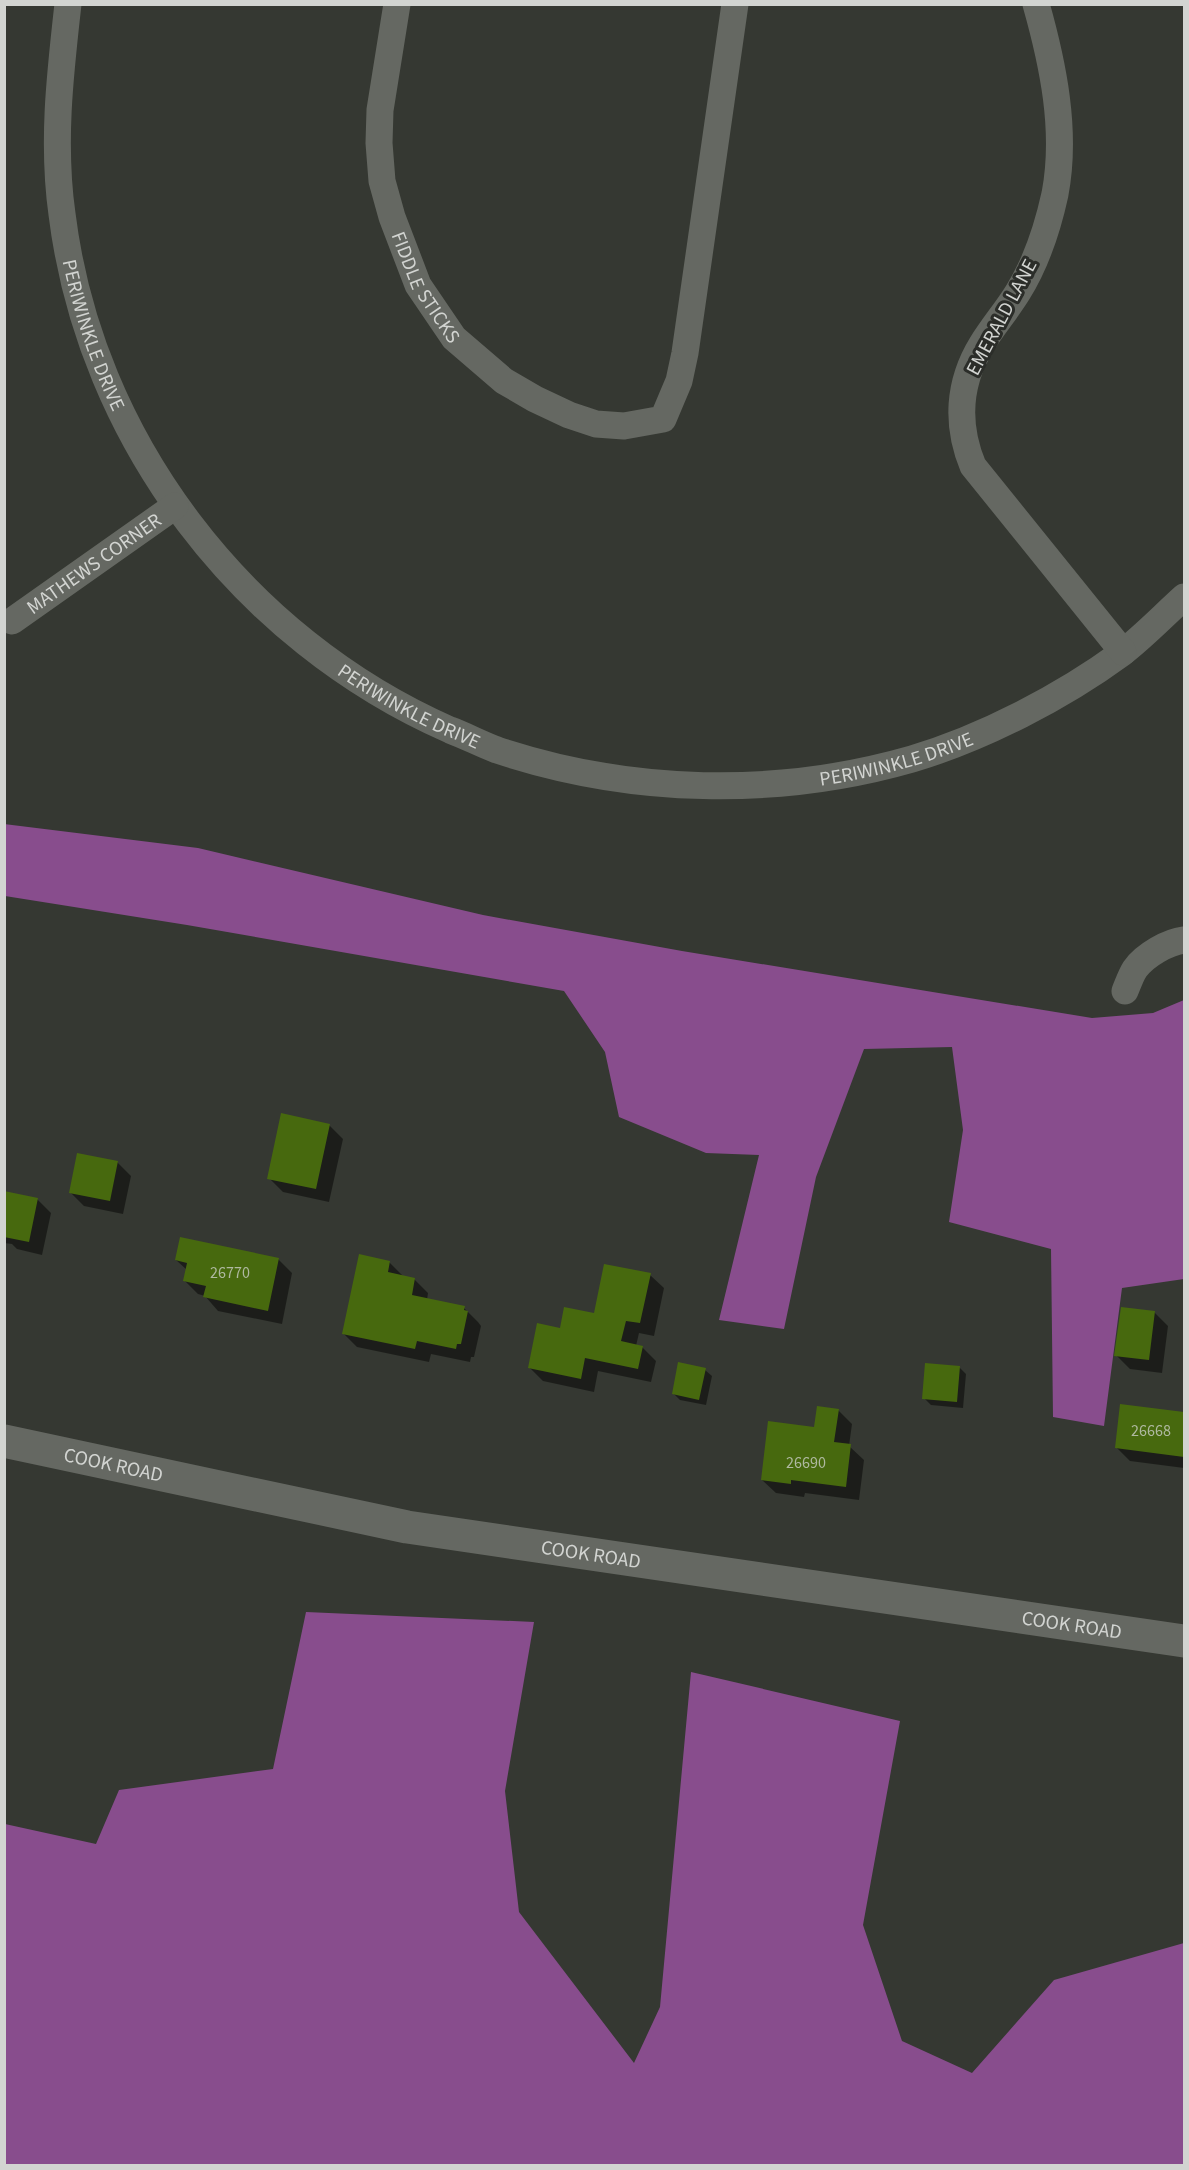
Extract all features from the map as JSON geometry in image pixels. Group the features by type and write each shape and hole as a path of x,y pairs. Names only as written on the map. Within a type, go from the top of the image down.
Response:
{"street":[{"name":"PERIWINKLE DRIVE","path":"68,4 58,92 57,164 62,217 76,287 90,339 136,443 175,506 219,561 273,615 327,660 416,714 494,749 615,779 690,786 748,786 804,782 915,758 970,737 1054,698 1124,652 1185,597"},
{"name":"FIDDLE STICKS","path":"397,4 380,110 379,143 382,182 418,285 454,338 504,381 569,415 596,423 624,426 663,419 679,381 685,353 735,4"},
{"name":"EMERALD LANE","path":"1036,4 1056,96 1059,151 1055,193 1042,237 1019,290 981,346 968,374 962,406 962,430 966,448 974,466 1124,652"},
{"name":"MATHEWS CORNER","path":"12,621 175,506"},
{"path":"1125,991 1135,968 1152,954 1176,941 1185,939"},
{"name":"COOK ROAD","path":"4,1441 407,1527 1185,1641"}],"shaded area":[{"path":"4,824 198,848 483,915 682,951 1092,1018 1153,1013 1184,1000 1184,1279 1122,1288 1104,1426 1053,1417 1051,1249 949,1222 963,1130 952,1047 864,1049 816,1177 784,1329 719,1320 759,1155 706,1153 619,1117 605,1052 564,991 187,925 5,896"},
{"path":"306,1612 534,1622 505,1791 519,1912 634,2063 660,2007 691,1672 900,1721 863,1925 902,2041 972,2073 1054,1980 1184,1943 1184,2165 5,2165 5,1824 96,1844 119,1790 273,1769"}],"building":[{"path":"281,1113 330,1124 316,1189 267,1179"},
{"path":"77,1153 118,1161 110,1201 69,1193"},
{"path":"4,1191 38,1198 29,1242 4,1237"},
{"path":"180,1237 279,1258 268,1311 203,1297 206,1286 183,1281 187,1263 175,1260"},
{"path":"359,1254 390,1261 388,1272 415,1278 412,1295 465,1306 464,1310 468,1311 461,1344 457,1344 456,1349 417,1341 415,1349 342,1334"},
{"path":"604,1264 651,1273 640,1323 626,1321 621,1341 643,1346 638,1369 585,1358 581,1379 528,1368 537,1323 560,1328 564,1307 594,1313"},
{"path":"1121,1307 1155,1311 1149,1360 1114,1356"},
{"path":"678,1362 706,1368 699,1400 672,1394"},
{"path":"925,1363 960,1366 957,1402 922,1399"},
{"path":"1120,1404 1184,1412 1184,1457 1115,1448"},
{"path":"817,1406 839,1409 834,1442 851,1444 846,1487 791,1480 791,1484 761,1480 768,1421 814,1427"}]}
